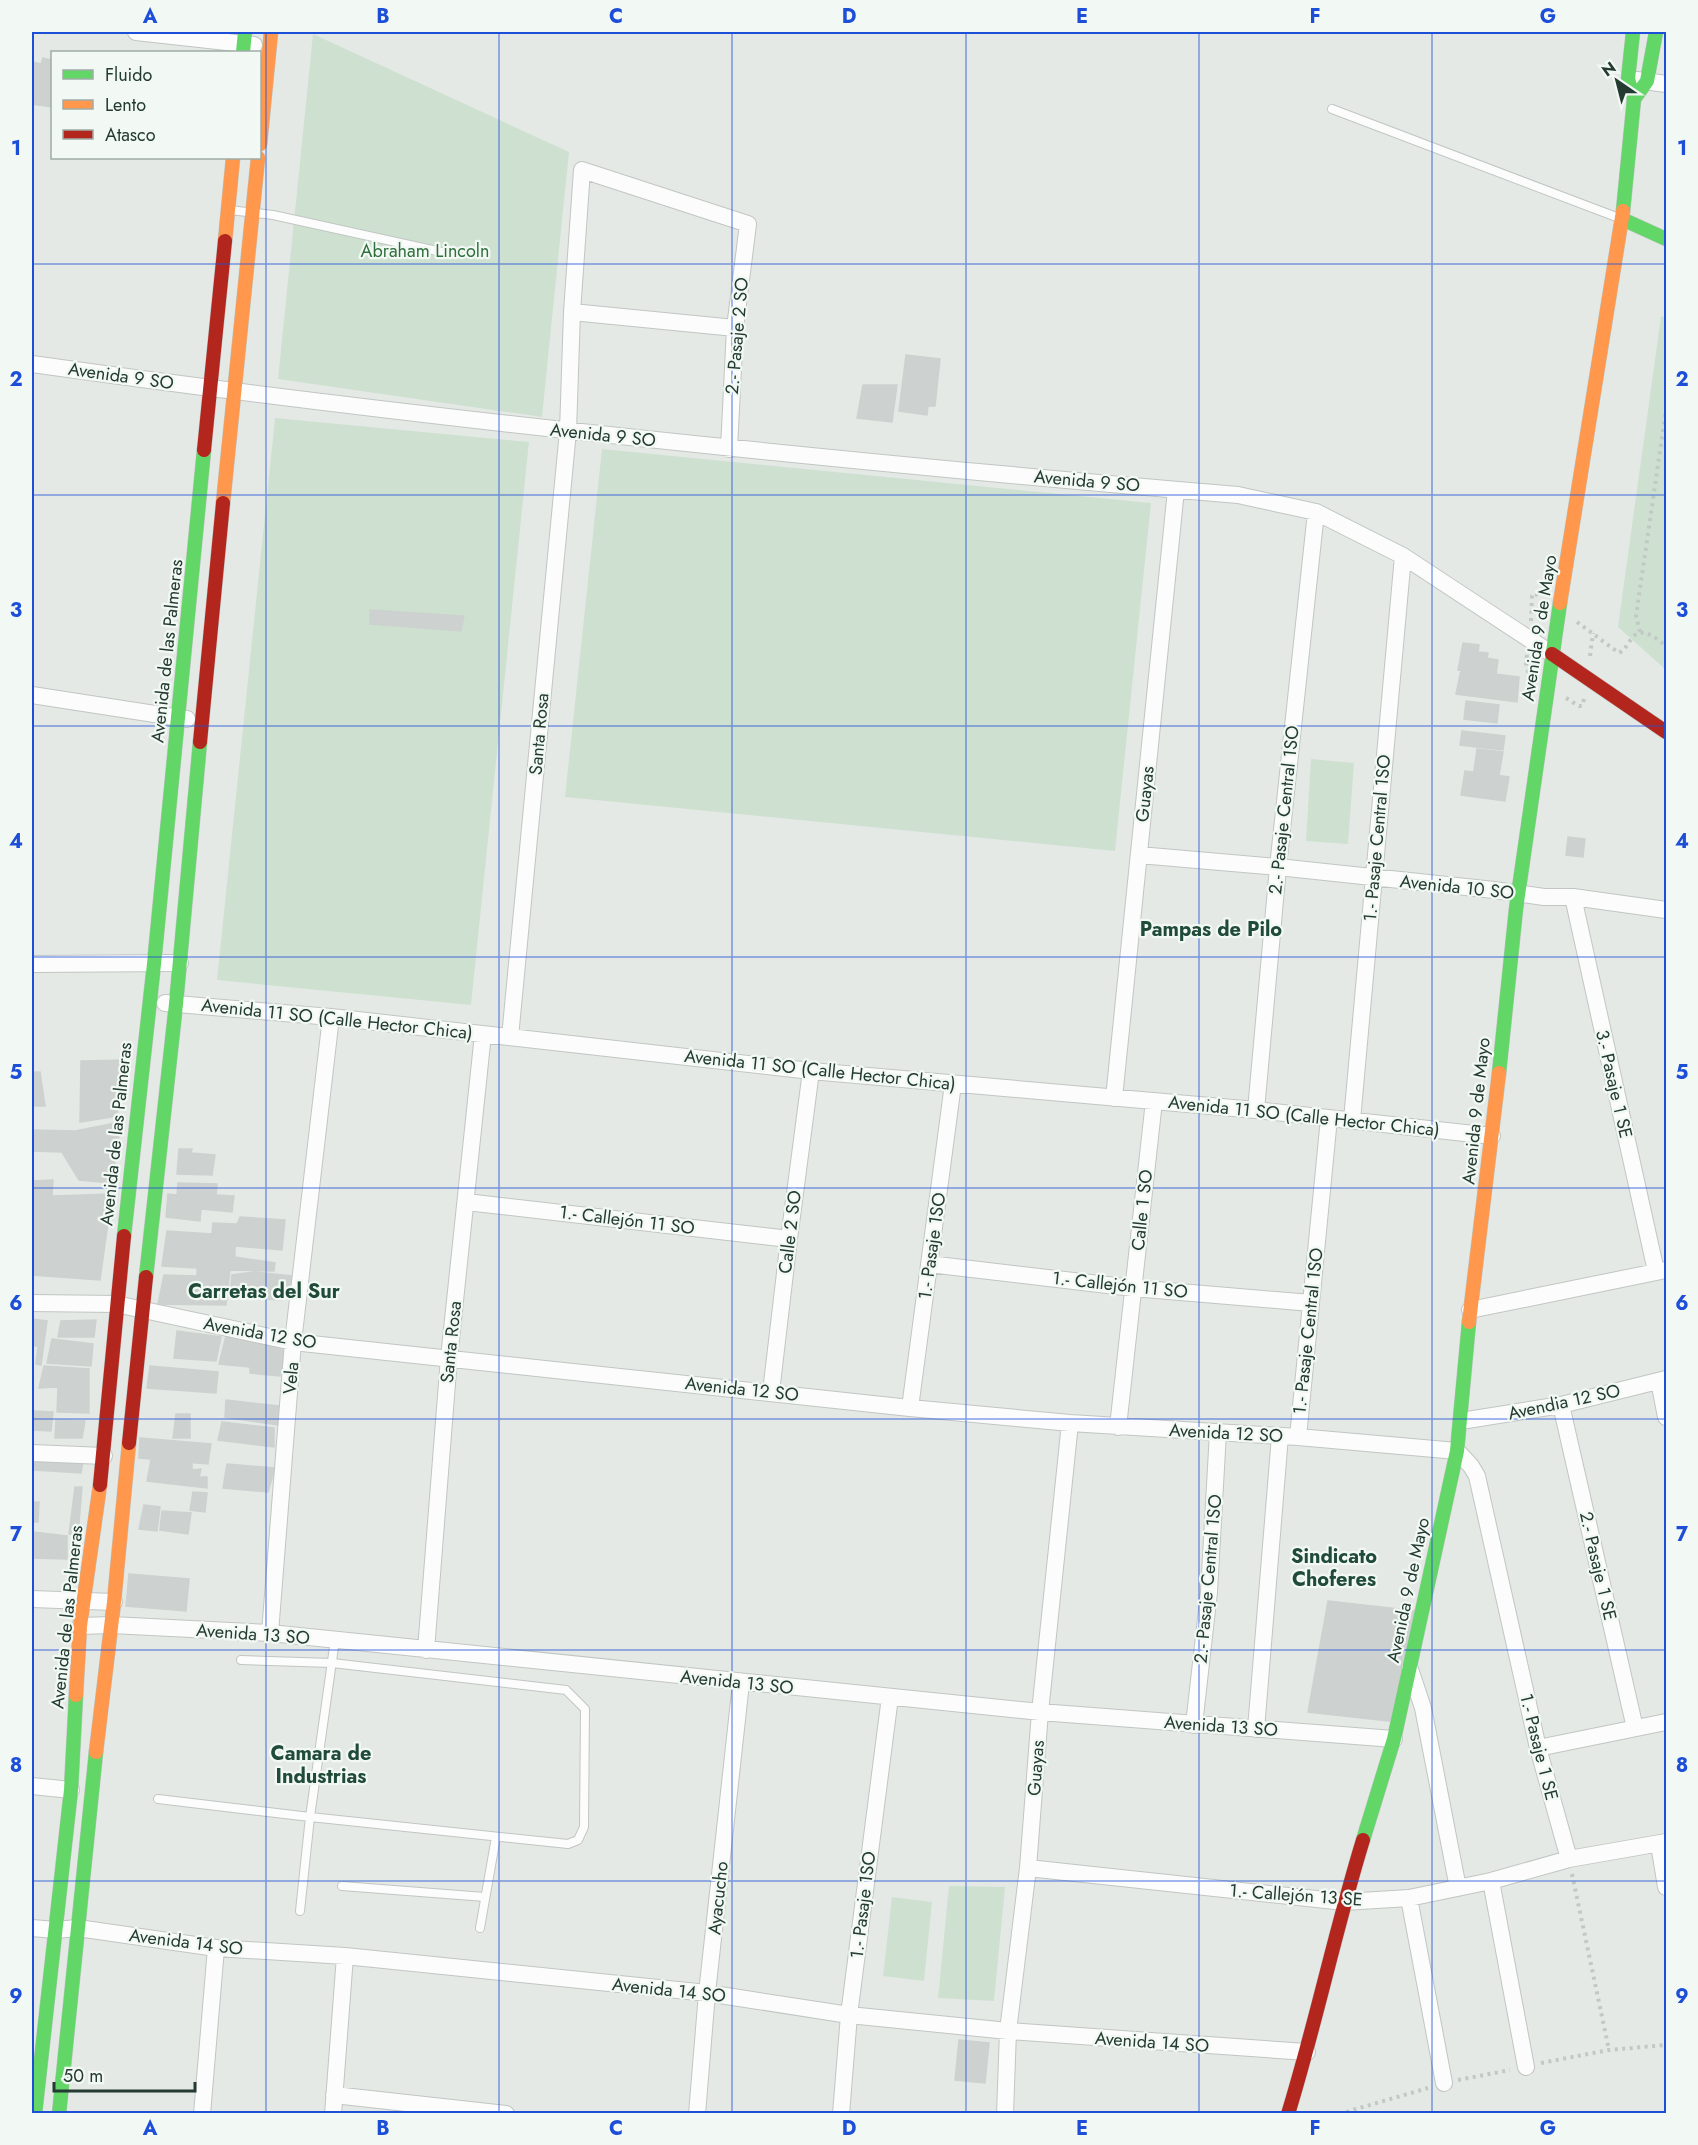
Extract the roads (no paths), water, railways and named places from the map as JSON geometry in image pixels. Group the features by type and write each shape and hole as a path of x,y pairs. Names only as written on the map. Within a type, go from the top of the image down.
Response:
{"street":[{"path":"136,32 244,43 271,39 261,134"},
{"name":"Avenida 9 de Mayo","path":"1288,2114 1307,2052 1344,1902 1394,1739 1457,1451 1470,1310 1492,1136 1518,894 1552,654 1622,219 1634,99 1628,79 1633,32"},
{"path":"1634,99 1647,81 1656,32"},
{"path":"1628,79 1666,84"},
{"name":"Avenida de las Palmeras","path":"35,2114 35,2082 71,1790 80,1626 104,1456 116,1304 148,1001 154,964 233,159"},
{"path":"59,2114 176,1004 233,391 258,159"},
{"name":"Santa Rosa","path":"510,1037 568,431 572,312 582,170 748,224"},
{"path":"1622,219 1666,239"},
{"name":"2.- Pasaje 2 SO","path":"729,449 735,328 748,224"},
{"path":"572,312 735,328"},
{"name":"Avenida 9 SO","path":"32,363 212,389 729,449 1238,495 1316,512 1403,556 1552,654"},
{"name":"Guayas","path":"1114,1098 1176,490"},
{"name":"2.- Pasaje Central 1SO","path":"1256,1110 1278,867 1316,512"},
{"name":"1.- Pasaje Central 1SO","path":"1352,1120 1403,556"},
{"path":"1552,654 1666,732"},
{"path":"32,695 202,721"},
{"name":"Avenida 10 SO","path":"1139,855 1278,867 1518,894 1573,897 1666,910"},
{"name":"3.- Pasaje 1 SE","path":"1573,897 1661,1271"},
{"path":"32,964 180,963"},
{"name":"Avenida 11 SO (Calle Hector Chica)","path":"148,1001 331,1017 811,1071 1256,1110 1492,1136"},
{"name":"Vela","path":"270,1633 293,1342 331,1017"},
{"name":"Santa Rosa","path":"426,1650 449,1358 483,1034"},
{"name":"Calle 2 SO","path":"771,1392 811,1071"},
{"name":"1.- Pasaje 1SO","path":"910,1408 953,1083"},
{"name":"Calle 1 SO","path":"1118,1427 1154,1101"},
{"name":"1.- Pasaje Central 1SO","path":"1298,1437 1329,1118"},
{"name":"1.- Callejón 11 SO","path":"466,1202 789,1239"},
{"name":"1.- Callejón 11 SO","path":"929,1264 1133,1288 1311,1304"},
{"path":"1470,1310 1661,1271"},
{"name":"Avenida 12 SO","path":"32,1303 116,1304 293,1342 910,1408 1118,1427 1298,1437 1457,1451"},
{"path":"1663,1380 1666,1417"},
{"name":"Avendia 12 SO","path":"1461,1421 1562,1405 1663,1380"},
{"name":"2.- Pasaje 1 SE","path":"1562,1405 1635,1728"},
{"name":"Guayas","path":"1005,2114 1008,2031 1028,1868 1040,1712 1070,1423"},
{"name":"2.- Pasaje Central 1SO","path":"1194,1725 1209,1592 1218,1432"},
{"name":"1.- Pasaje Central 1SO","path":"1256,1729 1280,1436"},
{"name":"1.- Pasaje 1 SE","path":"1457,1451 1477,1476 1538,1748 1569,1859"},
{"path":"32,1453 104,1456"},
{"path":"32,1599 114,1602"},
{"name":"Avenida 13 SO","path":"80,1626 111,1625 270,1633 1040,1712 1394,1739"},
{"path":"1409,1667 1423,1708 1458,1888"},
{"name":"Ayacucho","path":"697,2114 707,1993 741,1683"},
{"name":"1.- Pasaje 1SO","path":"842,2114 849,2015 890,1697"},
{"path":"1538,1748 1666,1722"},
{"path":"32,1786 71,1790"},
{"path":"1663,1843 1666,1887"},
{"name":"1.- Callejón 13 SE","path":"1028,1868 1344,1902 1409,1898 1491,1881 1569,1859 1663,1843"},
{"path":"1491,1881 1526,2067"},
{"path":"1409,1898 1444,2083"},
{"name":"Avenida 14 SO","path":"32,1928 55,1930 78,1928 216,1948 345,1956 707,1993 849,2015 1008,2031 1307,2052"},
{"path":"202,2114 216,1948"},
{"path":"333,2114 345,1956"},
{"path":"334,2095 506,2114"}],"lane":[{"path":"1332,110 1622,219"},
{"path":"228,210 252,211 446,253"},
{"path":"300,1911 310,1817 335,1640"},
{"path":"158,1799 496,1837 568,1844 578,1840 584,1827 585,1709 566,1690 332,1663 241,1660"},
{"path":"480,1928 496,1837"},
{"path":"342,1886 485,1897"}],"district":[{"name":"Pampas de Pilo","path":"1211,929"},
{"name":"Carretas del Sur","path":"264,1291"},
{"name":"Sindicato Choferes","path":"1334,1568"},
{"name":"Camara de Industrias","path":"321,1764"}],"park label":[{"name":"Abraham Lincoln","path":"425,251"}]}
